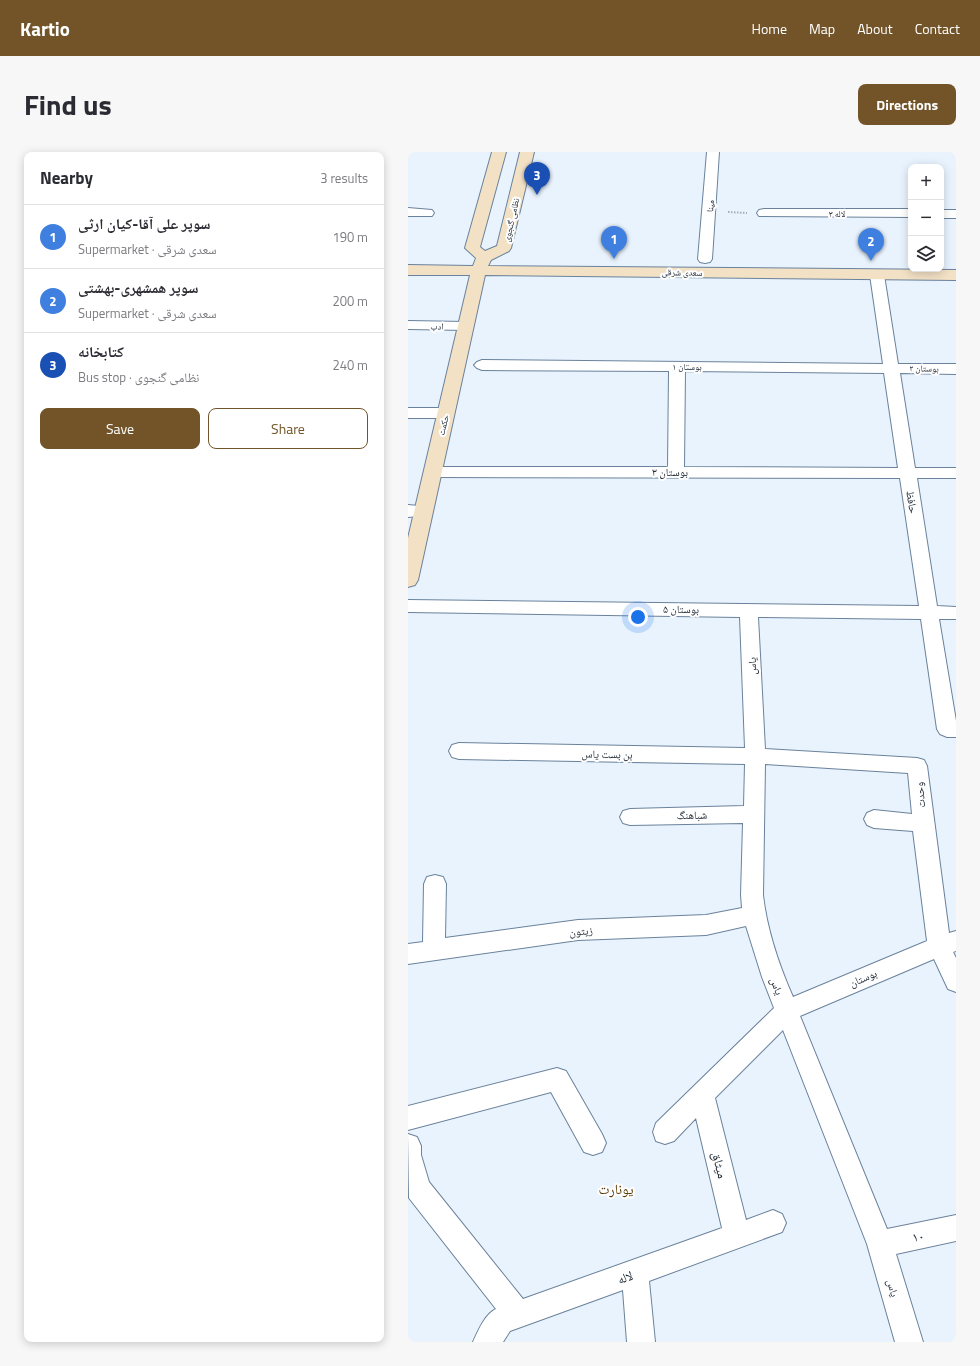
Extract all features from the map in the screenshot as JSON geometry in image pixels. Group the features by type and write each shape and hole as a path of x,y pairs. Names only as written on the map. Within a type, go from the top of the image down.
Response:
{"main road":[{"path":"481,264 472,248 499,152"},
{"name":"نظامی گنجوی","path":"481,264 504,248 527,152"},
{"name":"سعدی شرقی","path":"408,257 481,264 877,275 956,275"},
{"name":"سعدی شرقی","path":"408,270 481,264 705,259 908,263"},
{"name":"حکمت","path":"408,580 416,511 432,472 481,264"},
{"path":"944,264 956,264"}],"street":[{"name":"مینا","path":"705,259 713,152"},
{"path":"408,212 427,213"},
{"name":"لاله ۳","path":"764,213 908,213"},
{"path":"944,214 956,214"},
{"name":"حافظ","path":"877,275 929,613 951,729"},
{"name":"ادب","path":"408,325 466,326"},
{"name":"بوستان ۱","path":"482,365 891,368"},
{"path":"676,472 677,366"},
{"name":"بوستان ۲","path":"891,368 956,369"},
{"path":"408,413 446,413"},
{"name":"بوستان ۳","path":"432,472 956,473"},
{"name":"بوستان ۵","path":"408,606 956,613"},
{"name":"یاس","path":"749,610 755,756 752,895 754,915 773,977 786,1011 880,1244 909,1342"},
{"name":"بن بست یاس","path":"459,751 755,756"},
{"name":"وحدت","path":"755,756 917,766 923,823 956,982"},
{"name":"شباهنگ","path":"630,817 754,814"},
{"path":"874,819 923,823"},
{"path":"434,950 435,884"},
{"name":"زیتون","path":"408,954 578,930 706,925 754,915"},
{"name":"بوستان","path":"786,1011 948,943"},
{"path":"664,1132 786,1011"},
{"path":"408,1118 557,1079 593,1142"},
{"name":"میثاق","path":"702,1094 737,1236"},
{"path":"408,1146 413,1196 452,1228 518,1315"},
{"name":"لاله","path":"487,1342 501,1321 773,1223"},
{"name":"۱۰","path":"880,1244 956,1228"},
{"path":"635,1273 641,1342"}],"path":[{"path":"709,212 764,213"}],"place":[{"name":"کتابخانه","path":"537,195"},
{"name":"سوپر علی آقا-کیان ارثی","path":"614,259"},
{"name":"سوپر همشهری-بهشتی","path":"871,261"}],"district":[{"name":"یونارت","path":"616,1188"}]}
